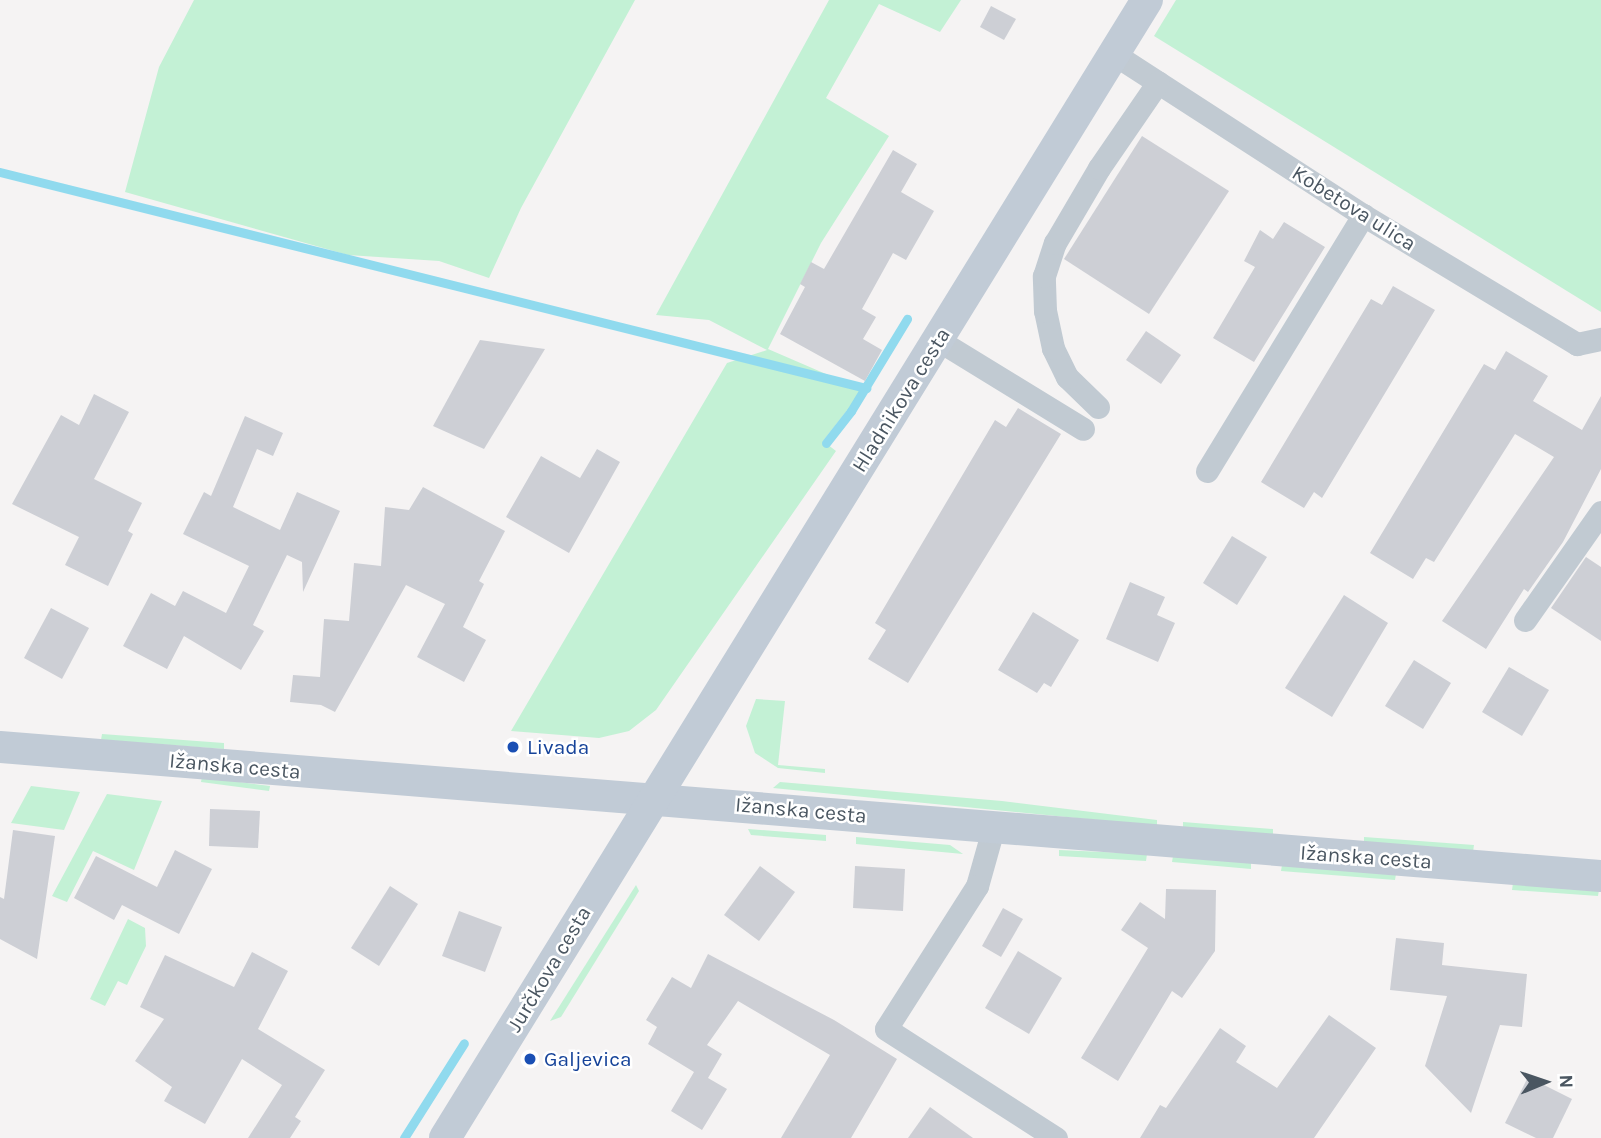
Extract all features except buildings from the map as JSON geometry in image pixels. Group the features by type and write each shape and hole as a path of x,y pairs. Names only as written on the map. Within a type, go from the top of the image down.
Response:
{"main road":[{"name":"Hladnikova cesta","path":"654,800 1147,0"},
{"name":"Ižanska cesta","path":"0,747 1601,876"},
{"name":"Jurčkova cesta","path":"445,1138 654,800"}],"street":[{"name":"Kobetova ulica","path":"1114,54 1363,215 1577,344 1601,340"},
{"path":"1098,407 1067,377 1053,348 1044,276 1055,243 1093,178 1158,82"},
{"path":"1207,471 1363,215"},
{"path":"938,340 1083,429"},
{"path":"1525,621 1601,512"},
{"path":"993,829 977,886 886,1029 1056,1138"}],"green space":[{"path":"194,0 635,0 521,208 489,278 439,261 348,255 125,192 159,67"},
{"path":"829,0 961,0 940,32 879,4 826,98 889,136 821,243 768,349 863,390 823,441 836,451 656,710 629,731 599,738 511,731 727,363 767,350 709,320 656,315"},
{"path":"1176,0 1601,0 1601,312 1154,36"},
{"path":"756,699 785,701 778,765 825,769 825,773 778,768 755,753 746,726"},
{"path":"102,734 224,743 224,749 101,740"},
{"path":"202,777 270,786 269,791 201,782"},
{"path":"780,782 1002,801 1157,820 1157,826 773,788"},
{"path":"31,786 80,792 64,830 11,823"},
{"path":"107,794 162,801 134,870 93,851 67,902 52,896"},
{"path":"1183,822 1273,829 1273,835 1183,828"},
{"path":"748,829 826,835 826,841 751,835"},
{"path":"856,837 950,845 963,854 856,844"},
{"path":"1364,837 1474,845 1473,852 1364,843"},
{"path":"1059,850 1147,854 1146,861 1059,856"},
{"path":"1173,856 1251,863 1251,869 1172,862"},
{"path":"1282,865 1396,874 1395,880 1281,871"},
{"path":"1513,883 1599,890 1598,896 1512,890"},
{"path":"636,885 639,891 561,1017 550,1021"},
{"path":"128,919 145,928 146,946 127,985 118,981 105,1006 90,999"}],"waterway":[{"path":"0,172 866,388"},
{"path":"826,443 851,411 907,319"},
{"path":"404,1138 464,1043"}],"place":[{"name":"Livada","path":"513,747"},
{"name":"Galjevica","path":"530,1059"}]}
